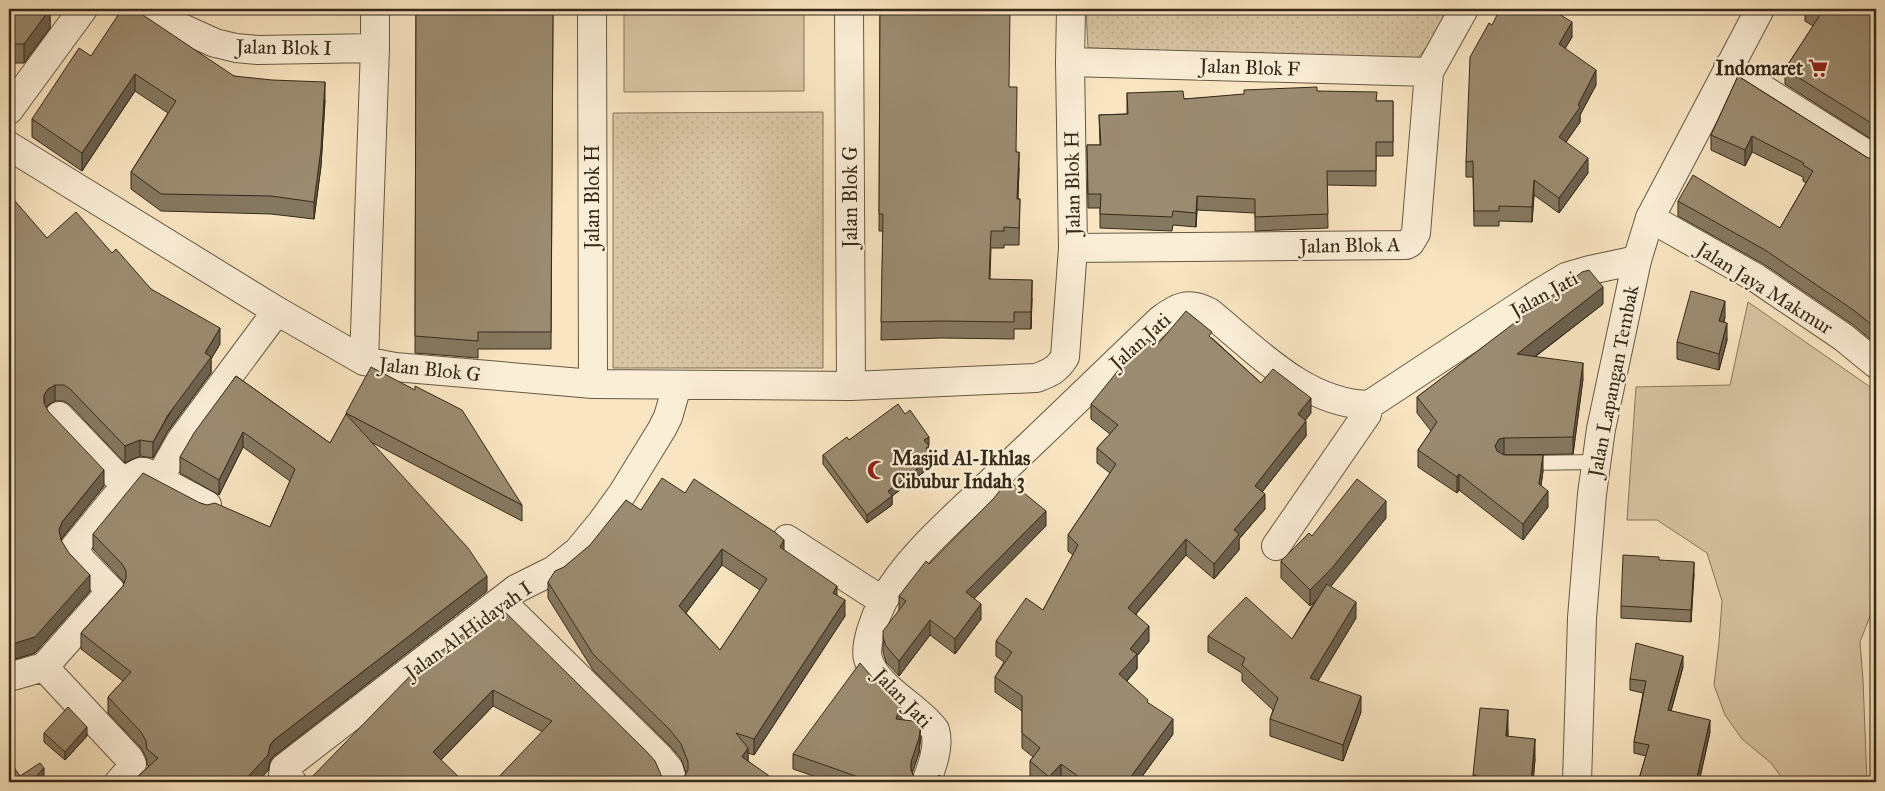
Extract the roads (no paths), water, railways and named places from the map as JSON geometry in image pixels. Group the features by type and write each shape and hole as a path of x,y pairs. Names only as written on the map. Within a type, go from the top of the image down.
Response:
{"street":[{"path":"9,110 83,9"},
{"name":"Jalan Blok I","path":"140,9 214,43 236,48 258,50 375,48"},
{"path":"364,361 375,9"},
{"name":"Jalan Blok H","path":"592,9 593,384"},
{"name":"Jalan Blok G","path":"849,9 851,386"},
{"name":"Jalan Blok H","path":"1064,358 1073,248 1071,9"},
{"name":"Jalan Blok A","path":"1073,248 1406,245 1410,243 1416,233 1429,72 1464,9"},
{"name":"Jalan Lapangan Tembak","path":"1577,782 1582,618 1592,494 1601,429 1637,260 1650,218 1760,9"},
{"name":"Jalan Blok F","path":"1070,62 1429,72"},
{"path":"1728,67 1876,160"},
{"name":"Jalan Blok G","path":"9,146 277,311 364,361 395,367 593,384 851,386 1036,378 1058,368 1064,358"},
{"name":"Jalan Jaya Makmur","path":"1650,218 1756,278 1843,337 1876,364"},
{"name":"Jalan Jati","path":"926,782 937,743 935,730 888,687 874,672 868,659 867,649 871,630 883,601 926,545 1160,320 1183,306 1194,306 1202,309 1209,312 1307,389 1359,405 1369,405 1566,277 1637,260"},
{"path":"159,479 181,440 277,311"},
{"name":"Jalan Al Hidayah I","path":"287,779 284,768 502,602 516,589 554,570 578,551 622,494 662,429 668,417 677,386"},
{"path":"1276,546 1367,414 1369,405"},
{"path":"59,416 125,485"},
{"path":"9,677 44,667 111,591 82,561 74,548 125,485 140,472 145,472 207,505"},
{"path":"787,539 883,601"},
{"path":"502,602 659,757 669,769 673,782"},
{"path":"44,667 129,758 132,764 129,772 119,782"}],"lane":[{"path":"1512,463 1596,462"}],"place":[{"name":"Indomaret","path":"1818,68"},
{"name":"Masjid Al-Ikhlas Cibubur Indah 3","path":"877,470"}]}
